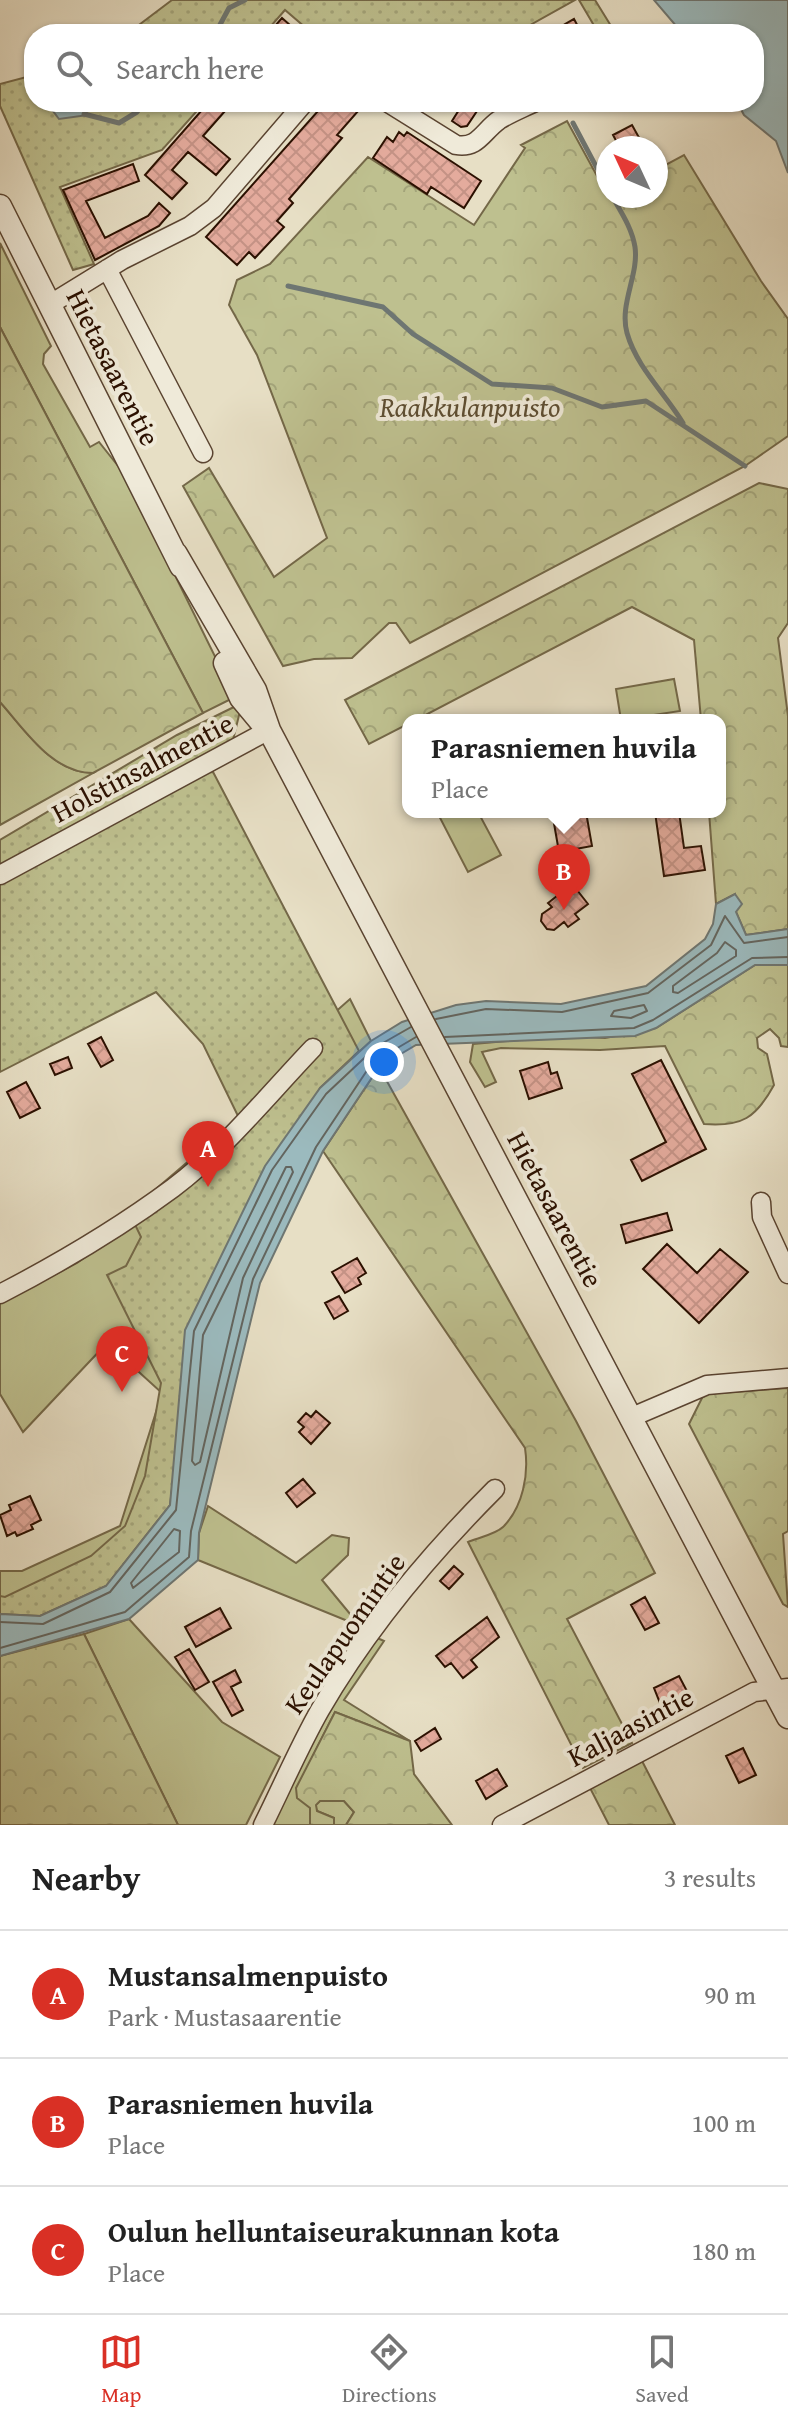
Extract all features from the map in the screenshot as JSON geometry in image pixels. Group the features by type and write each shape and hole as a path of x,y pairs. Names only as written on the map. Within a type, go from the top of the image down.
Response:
{"street":[{"path":"49,305 107,269 190,226 214,208 296,112"},
{"path":"403,112 456,145 465,147 474,144 497,121 515,112"},
{"name":"Hietasaarentie","path":"0,206 176,554 255,690 269,730 632,1417 781,1688 788,1717"},
{"path":"107,269 203,453"},
{"name":"Holstinsalmentie","path":"0,875 269,730"},
{"path":"0,1294 63,1262 175,1187 214,1152 313,1048"},
{"path":"761,1202 762,1217 788,1274"},
{"path":"632,1417 707,1385 788,1378"},
{"name":"Keulapuomintie","path":"263,1825 320,1710 372,1632 403,1590 495,1489"},
{"name":"Kaljaasintie","path":"502,1825 754,1692 781,1688"}],"green space":[{"path":"172,0 575,0 532,24 301,24 285,10 273,24 140,24"},
{"path":"579,0 595,0 610,24 593,24"},
{"path":"24,78 24,112 196,112 162,150 60,187 94,264 73,270 0,106 0,84"},
{"name":"Raakkulanpuisto","path":"567,121 596,174 596,208 668,208 668,164 684,155 761,281 788,319 788,436 745,466 410,643 396,623 389,623 352,658 314,659 283,666 183,486 209,468 274,577 327,538 257,355 229,305 237,280 270,264 368,157 474,225 525,148 521,145"},
{"path":"0,243 51,346 44,354 43,364 90,447 99,442 126,476 235,697 203,713 0,327"},
{"path":"0,327 203,713 93,773 78,771 52,758 0,702"},
{"path":"759,483 788,489 788,623 778,638 788,716 788,929 746,935 736,912 735,894 716,904 709,818 726,818 726,714 700,714 694,640 632,607 427,714 402,714 402,727 369,744 345,700"},
{"path":"674,679 680,711 620,714 616,689"},
{"path":"0,702 52,758 78,771 93,773 0,825"},
{"path":"238,705 240,711 233,740 0,867 0,840 177,735"},
{"path":"212,770 359,1051 320,1088 182,1410 170,1505 106,1586 40,1616 0,1614 0,1596 5,1597 91,1556 125,1526 145,1476 161,1383 107,1275 126,1266 141,1237 129,1212 239,1118 203,1044 156,992 0,1072 0,883"},
{"path":"440,818 481,818 501,855 468,872"},
{"path":"755,965 788,965 788,1047 781,1046 779,1038 770,1029 757,1038 758,1048 767,1054 774,1085 754,1113 738,1122 704,1124 665,1046 600,1050 501,1048 482,1052 496,1082 485,1087 470,1062 473,1044 566,1036 605,1038 656,1028"},
{"path":"350,999 371,1041 320,1088 106,1586 0,1614 0,1571 22,1571 120,1526 162,1393 107,1343 23,1432 0,1394 0,1303 77,1263 181,1191 324,1022"},
{"path":"379,1067 576,1421 655,1573 567,1619 632,1743 583,1768 468,1542 491,1534 510,1519 520,1500 525,1479 525,1448 323,1151"},
{"path":"788,1388 788,1531 783,1534 788,1607 783,1604 689,1424 704,1394"},
{"path":"208,1506 296,1563 332,1535 349,1538 348,1555 322,1580 360,1626 198,1560 199,1533"},
{"path":"129,1619 222,1722 280,1757 246,1825 178,1825 84,1634"},
{"path":"84,1634 178,1825 0,1825 0,1656"},
{"path":"375,1637 384,1641 344,1700 410,1741 335,1712 297,1788 310,1807 310,1825 268,1825 328,1709"},
{"path":"335,1712 410,1741 414,1774 452,1825 346,1825 354,1812 344,1801 320,1801 316,1805 317,1811 334,1818 334,1825 310,1825 310,1808 297,1798 296,1788"},
{"path":"641,1759 675,1825 609,1825 589,1786"},
{"path":"320,1801 344,1801 354,1812 346,1825 334,1825 334,1818 317,1811 315,1805"}],"water":[{"path":"654,0 788,0 788,173 776,141 742,112 764,112 764,24 674,24"},
{"path":"54,112 86,112 88,115 59,119"},
{"path":"735,894 742,904 736,912 746,935 788,929 788,965 755,965 656,1028 635,1036 416,1045 379,1067 323,1151 260,1283 199,1533 198,1560 129,1619 0,1656 0,1614 40,1616 106,1586 170,1505 185,1330 265,1166 320,1088 371,1041 402,1022 456,1005 486,1001 561,1004 646,986 705,939 713,924 716,904"}],"building":[{"path":"200,112 224,112 203,136 230,159 216,175 188,152 172,170 187,183 172,199 145,175"},
{"path":"317,112 357,112 337,135 342,138 289,199 293,203 277,221 284,227 255,258 249,252 237,265 206,237"},
{"path":"458,112 476,112 467,126 461,127 452,121"},
{"path":"632,125 638,136 614,136"},
{"path":"399,132 404,136 407,132 481,181 464,208 431,187 427,194 373,158 387,137 393,142"},
{"path":"133,164 139,181 86,201 105,238 148,216 159,203 170,213 159,226 95,260 63,190"},
{"path":"553,818 587,818 592,846 559,852"},
{"path":"656,818 680,818 684,848 701,846 705,870 664,876"},
{"path":"577,890 588,904 575,914 579,919 568,927 564,922 554,930 547,929 541,921 542,914 552,907 548,903 562,892 566,898"},
{"path":"101,1037 113,1060 101,1067 88,1044"},
{"path":"68,1057 72,1068 55,1075 50,1064"},
{"path":"661,1060 706,1149 642,1181 631,1160 666,1142 632,1074"},
{"path":"548,1062 551,1074 557,1072 562,1088 529,1099 520,1071"},
{"path":"26,1082 40,1108 20,1118 7,1092"},
{"path":"667,1213 672,1230 626,1243 621,1225"},
{"path":"667,1244 697,1273 720,1249 748,1272 699,1323 643,1269"},
{"path":"357,1258 366,1273 358,1278 361,1284 345,1293 332,1272"},
{"path":"339,1296 348,1311 334,1319 325,1303"},
{"path":"316,1411 330,1423 311,1444 299,1432 304,1427 298,1422 306,1413 311,1417"},
{"path":"303,1479 315,1493 297,1507 286,1493"},
{"path":"30,1496 41,1520 31,1525 33,1529 17,1536 15,1532 7,1536 0,1515 11,1510 9,1505"},
{"path":"454,1566 463,1574 449,1589 440,1581"},
{"path":"645,1597 659,1623 645,1630 631,1605"},
{"path":"220,1608 231,1628 196,1647 185,1627"},
{"path":"487,1617 499,1637 471,1660 477,1667 463,1678 451,1663 445,1667 436,1656"},
{"path":"189,1649 209,1682 195,1690 175,1657"},
{"path":"235,1670 241,1682 231,1687 243,1710 232,1716 213,1682"},
{"path":"679,1676 689,1695 666,1706 664,1701 660,1703 654,1688"},
{"path":"435,1728 441,1739 421,1751 415,1741"},
{"path":"743,1748 756,1775 739,1783 726,1756"},
{"path":"497,1769 507,1786 486,1799 476,1781"}],"waterway":[{"path":"220,24 229,8 245,0"},
{"path":"84,114 119,123 137,112"},
{"path":"573,123 596,166"},
{"path":"619,208 635,247 625,311 627,333 644,369 683,423"},
{"path":"288,286 383,307 413,334 492,384 552,388 602,407 646,401 745,466"}],"place":[{"name":"Parasniemen huvila","path":"564,910"},
{"name":"Mustansalmenpuisto","path":"208,1187"},
{"name":"Oulun helluntaiseurakunnan kota","path":"122,1392"}]}
